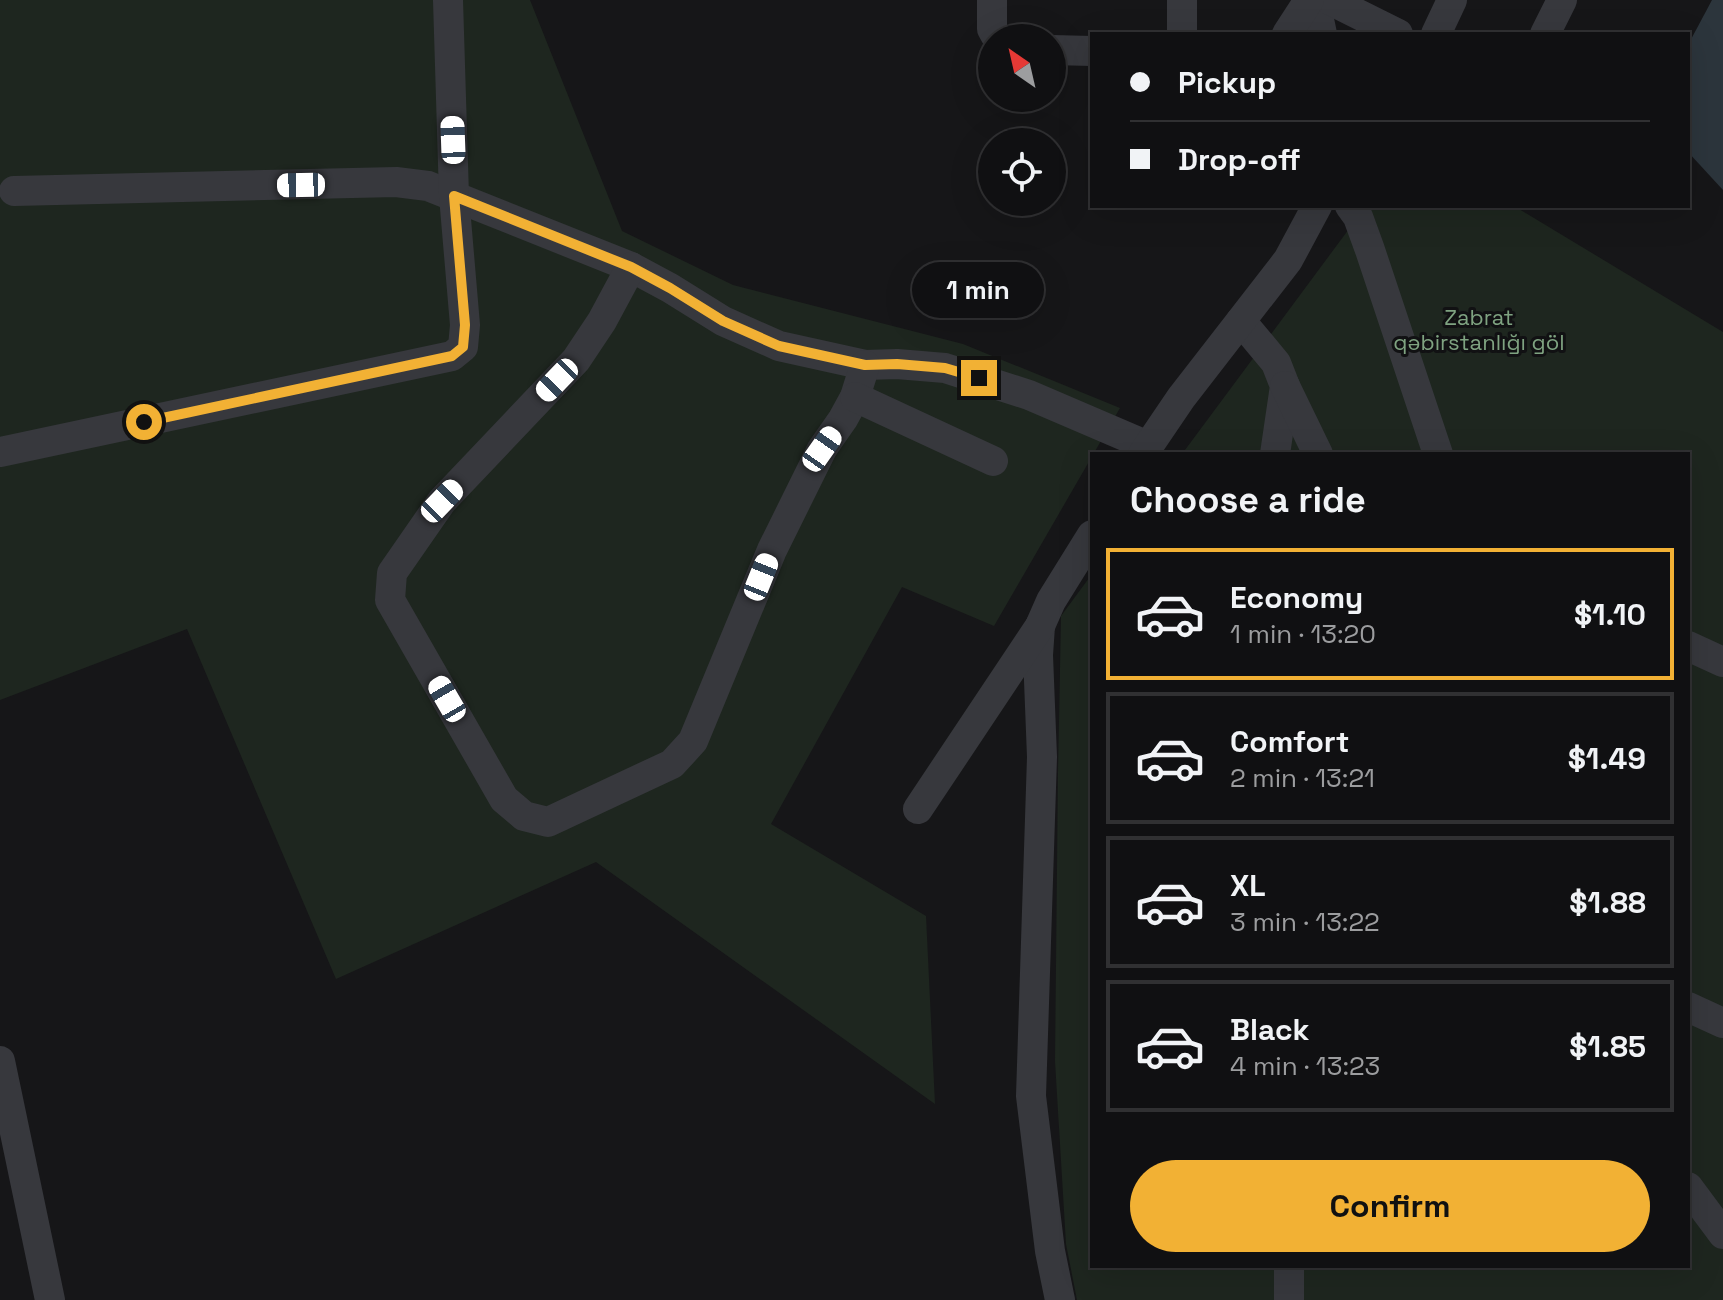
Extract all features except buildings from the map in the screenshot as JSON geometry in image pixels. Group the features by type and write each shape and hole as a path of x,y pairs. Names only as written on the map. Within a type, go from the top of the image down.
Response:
{"street":[{"path":"0,452 452,356 463,347 465,325 454,196 448,0"},
{"path":"992,0 992,24"},
{"path":"1182,0 1182,32"},
{"path":"1288,32 1309,0"},
{"path":"1315,0 1322,32"},
{"path":"1330,0 1394,32"},
{"path":"1437,32 1452,0"},
{"path":"1546,32 1562,0"},
{"path":"1066,50 1090,51"},
{"path":"14,191 396,182 428,186 631,267 723,321 779,346 865,365 945,368 1029,395 1145,450 1181,398 1288,260 1316,208"},
{"path":"1351,208 1370,250 1437,452"},
{"path":"631,267 602,321 576,360 442,501 392,573 390,600 504,799 524,816 548,822 672,764 693,741 772,550 822,449 855,397 865,365"},
{"path":"1241,321 1276,363 1317,452"},
{"path":"1275,452 1285,386"},
{"path":"855,397 993,461"},
{"path":"918,809 1040,626 1051,601 1090,538"},
{"path":"1040,626 1038,655 1042,757 1031,1096 1050,1251 1060,1300"},
{"path":"1690,647 1723,662"},
{"path":"1690,1008 1723,1023"},
{"path":"0,1061 8,1135 50,1300"},
{"path":"1690,1190 1723,1234"},
{"path":"1289,1268 1289,1300"}],"green space":[{"path":"0,0 530,0 622,231 733,285 963,344 1120,408 1095,452 1090,452 1090,460 994,626 902,587 771,824 926,916 935,1104 596,862 336,979 187,629 0,700"},
{"name":"Zabrat qəbirstanlığı göl","path":"1365,208 1517,208 1723,332 1723,1300 1077,1300 1066,1244 1055,1061 1058,773 1061,616 1090,577 1090,1268 1690,1268 1690,452 1183,452"}],"shaded area":[{"path":"1712,0 1723,0 1723,190 1690,154 1690,41"}],"route":[{"path":"144,422 452,356 463,347 465,325 454,196 631,267 723,321 779,346 865,365 945,368 979,378"}]}
